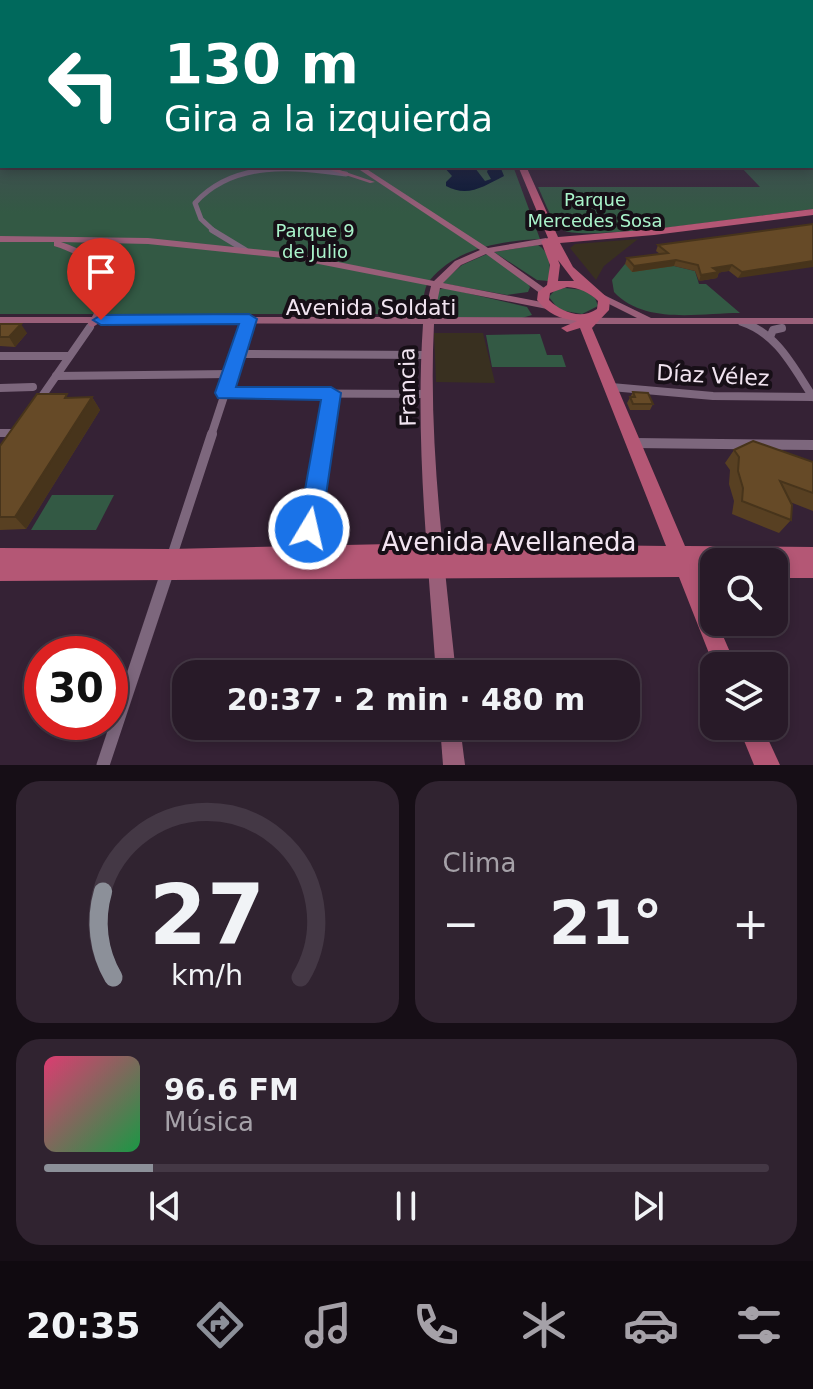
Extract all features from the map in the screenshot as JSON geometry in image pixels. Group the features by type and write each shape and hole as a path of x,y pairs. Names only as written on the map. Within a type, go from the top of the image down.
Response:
{"main road":[{"path":"327,168 390,189"},
{"path":"360,168 532,281 582,323 719,652"},
{"path":"520,168 547,225 547,242 574,275 595,292 640,316 677,321"},
{"path":"520,168 555,265 547,296"},
{"path":"547,242 657,236 813,214"},
{"path":"436,284 456,266 487,250 813,214"},
{"path":"547,225 562,234 585,237"},
{"path":"0,239 148,241 245,250 308,258 505,298 547,296"},
{"path":"26,240 71,248 103,275 107,294 93,324"},
{"path":"561,256 563,246 571,241"},
{"name":"Francia","path":"436,284 429,301 428,394 445,660"},
{"path":"526,320 547,296 566,284 595,292"},
{"path":"582,323 603,310 595,292"},
{"name":"Avenida Soldati","path":"0,320 93,324"},
{"name":"Avenida Soldati","path":"428,324 526,320 582,323"},
{"path":"582,323 813,321"},
{"path":"582,323 813,328"},
{"name":"Avenida Soldati","path":"0,327 582,323"},
{"path":"670,532 700,554"},
{"name":"Avenida Avellaneda","path":"0,572 305,556 437,560"},
{"name":"Avenida Avellaneda","path":"788,557 813,556"},
{"name":"Avenida Avellaneda","path":"0,557 169,564 437,560 700,562"},
{"path":"788,569 813,569"},
{"path":"451,740 454,765"},
{"path":"756,740 767,765"}],"street":[{"path":"245,250 206,225 196,213 195,203 208,189 233,177 259,170 284,168"},
{"path":"316,168 346,174"},
{"path":"737,321 759,328 770,337 813,397"},
{"path":"103,765 248,323"},
{"path":"32,410 93,324"},
{"path":"770,337 773,330 782,328"},
{"path":"237,354 428,355"},
{"path":"0,356 69,356"},
{"path":"56,376 231,374"},
{"path":"0,388 33,387"},
{"name":"Díaz Vélez","path":"611,387 713,396 813,397"},
{"path":"224,393 428,394"},
{"path":"305,556 331,393"},
{"path":"8,444 24,422"},
{"path":"0,433 16,433"},
{"path":"633,443 813,445"}],"shaded area":[{"path":"638,239 604,266 596,280 570,248 575,244"},
{"path":"434,333 483,333 495,383 436,382"}],"green space":[{"name":"Parque 9 de Julio","path":"0,168 514,168 540,239 495,244 454,260 430,280 416,314 0,314"},
{"name":"Parque Mercedes Sosa","path":"742,168 813,168 813,209 641,230 578,233 559,226 538,187 760,187"},
{"path":"538,245 549,261 548,281 537,280 494,252"},
{"path":"487,254 527,282 530,287 528,292 507,295 441,283 462,265"},
{"path":"625,264 674,266 695,271 699,284 706,284 740,313 673,315 641,309 614,292 612,280"},
{"path":"445,288 527,307 532,315 522,318 433,317 437,290"},
{"path":"555,290 584,290 595,298 598,306 582,314 559,310 549,297"},
{"path":"540,334 547,355 562,355 566,367 492,367 486,335"},
{"path":"52,495 114,495 96,530 31,530"}],"water":[{"path":"445,168 475,168 485,181 491,179 488,168 501,168 504,176 483,187 462,191 446,186 452,176"}],"building":[{"path":"813,224 813,261 742,272 732,265 713,268 719,272 701,275 698,265 676,260 634,266 627,258 668,253 658,245"},
{"path":"0,324 21,324 9,337 0,337"},
{"path":"633,392 648,393 653,404 633,404 630,397 635,397"},
{"path":"37,394 67,394 65,398 92,397 15,517 0,517 0,446"},
{"path":"753,441 813,462 813,493 780,481 792,505 791,520 742,501 739,457 734,450"}],"route":[{"path":"101,320 249,319 224,393 331,393 309,529"}]}
